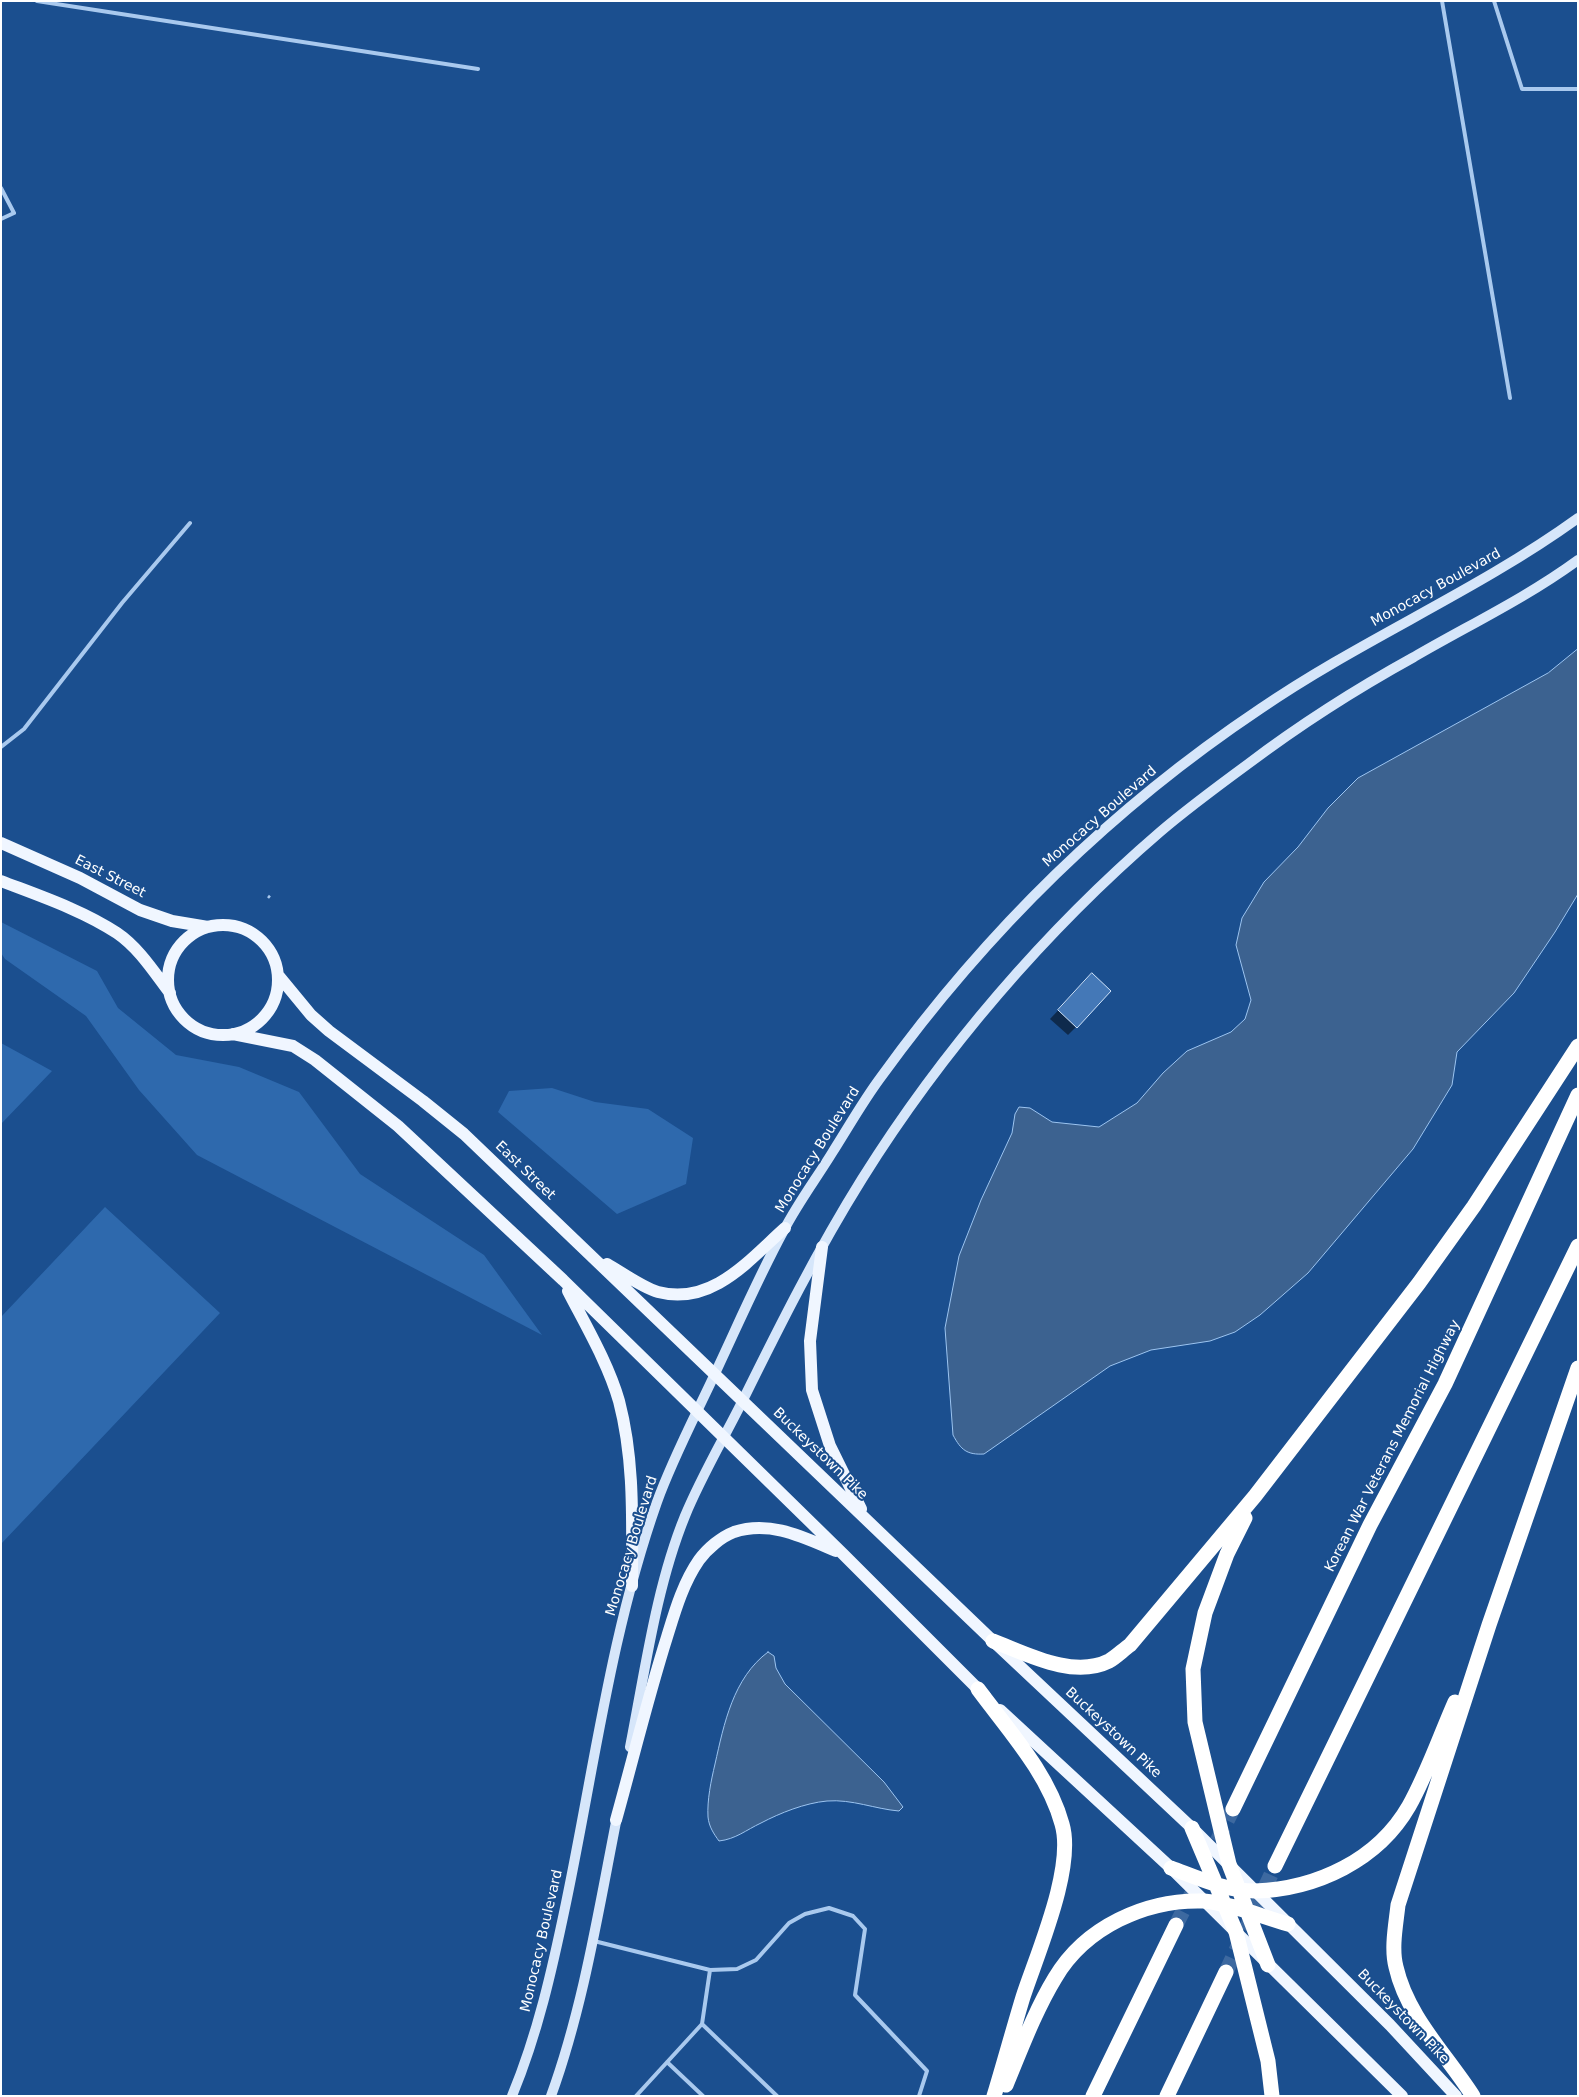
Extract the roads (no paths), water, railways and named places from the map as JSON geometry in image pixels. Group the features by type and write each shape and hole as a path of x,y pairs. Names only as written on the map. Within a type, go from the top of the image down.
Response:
{"highway":[{"path":"993,1641 1054,1663 1084,1668 1108,1661 1130,1645 1256,1496 1425,1276 1474,1206 1578,1046"},
{"name":"Korean War Veterans Memorial Highway","path":"1233,1809 1370,1525 1445,1384 1578,1095"},
{"path":"1275,1866 1578,1246"},
{"path":"1473,2096 1451,2062 1422,2025 1407,1996 1396,1966 1395,1932 1398,1905 1489,1625 1578,1368"},
{"path":"1256,1496 1227,1554 1205,1613 1193,1669 1196,1722 1228,1864 1268,1965"},
{"path":"1171,1868 1216,1885 1255,1891 1310,1882 1335,1873 1356,1862 1375,1848 1393,1829 1409,1806 1489,1625"},
{"path":"978,1689 1034,1766 1053,1799 1063,1826 1064,1861 1056,1900 1023,1997 994,2096"},
{"path":"1192,1828 1236,1932 1268,2062 1272,2096"},
{"path":"1001,2096 1043,2002 1061,1969 1094,1934 1124,1917 1152,1906 1205,1901 1288,1924"},
{"path":"1093,2096 1176,1925"},
{"path":"1166,2096 1226,1972"}],"main road":[{"name":"Monocacy Boulevard","path":"512,2096 532,2048 554,1959 615,1651 632,1586 658,1501 696,1411 785,1228 878,1080 927,1016 984,947 1041,887 1093,837 1192,756 1260,708 1356,649 1489,576 1578,518"},
{"path":"551,2096 564,2060 592,1941 663,1588 685,1516 723,1438 822,1247 862,1178 903,1117 961,1040 1012,978 1090,897 1161,831 1250,762 1326,708 1506,606 1578,560"},
{"name":"East Street","path":"1,843 80,878 140,910 172,921 208,927"},
{"path":"1,881 62,904 117,933 146,960 170,993 184,1019 196,1028 213,1034 233,1034 293,1046 315,1060 398,1126 562,1280 844,1554 978,1689 1171,1868 1402,2096"},
{"path":"170,993 169,973 173,957 186,940 208,927 223,925 241,927 259,937 273,956 278,975 277,992 271,1008 254,1026 233,1034"},
{"name":"East Street","path":"278,975 311,1015 328,1031 423,1100 464,1134 743,1400"},
{"path":"590,1255 657,1292 699,1292 726,1281 785,1228"},
{"path":"822,1247 810,1341 812,1390 830,1446 865,1518"},
{"path":"562,1280 599,1351 618,1400 629,1448 632,1490 632,1586"},
{"name":"Buckeystown Pike","path":"743,1400 993,1641 1192,1828 1390,2024 1456,2096"},
{"path":"616,1820 658,1664 681,1592 699,1560 712,1545 726,1537 750,1529 771,1528 793,1533 844,1554"}],"lane":[{"path":"37,1 478,69"},
{"path":"1442,1 1510,398"},
{"path":"1494,1 1522,89 1578,89"},
{"path":"1,188 14,213 1,219"},
{"path":"1,747 24,729 122,603 190,523"},
{"path":"592,1941 710,1970 737,1969 756,1960 789,1923 806,1914 829,1908 853,1916 865,1929 855,1995 927,2071 919,2096"},
{"path":"636,2096 702,2024 710,1970"},
{"path":"702,2024 777,2096"},
{"path":"667,2062 703,2096"}],"tunnel":[{"path":"1217,1841 1233,1809"},
{"path":"1226,1972 1275,1866"},
{"path":"1176,1925 1193,1891"}]}
